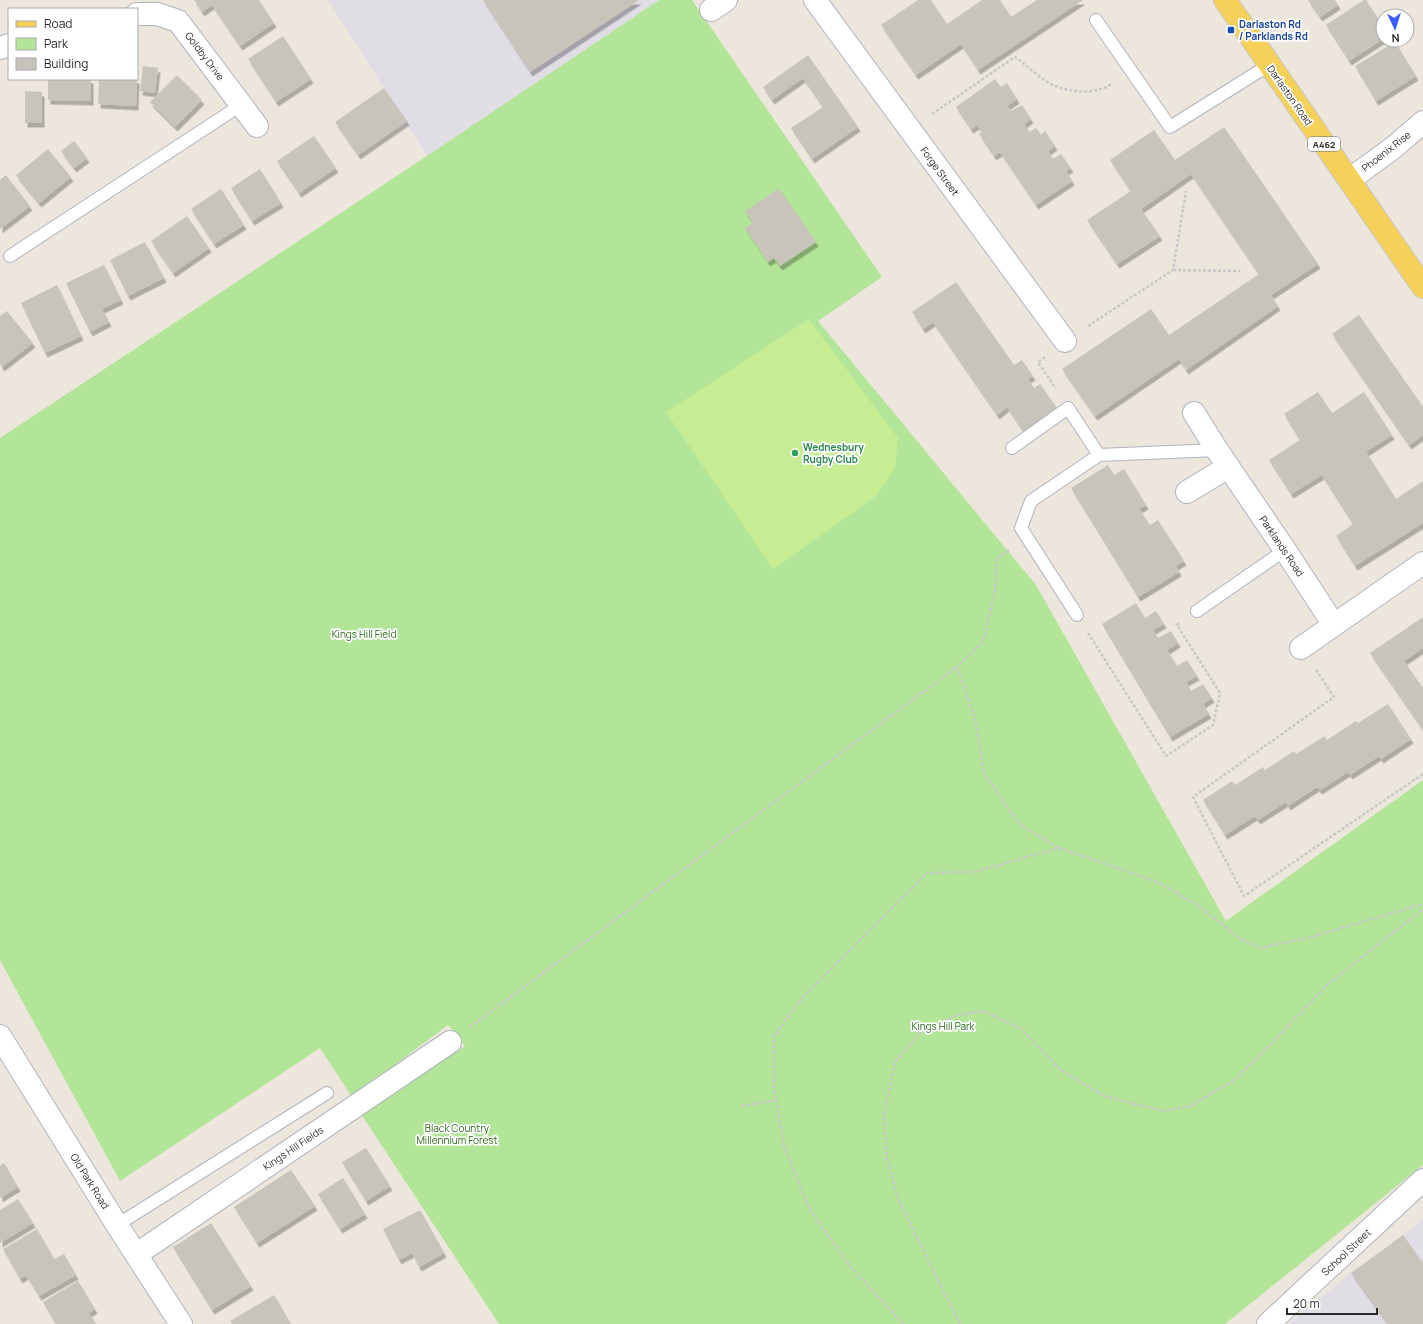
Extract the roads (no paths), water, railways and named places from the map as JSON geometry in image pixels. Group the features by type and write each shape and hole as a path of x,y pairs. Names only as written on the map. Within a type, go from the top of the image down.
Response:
{"main road":[{"name":"Darlaston Road","path":"1225,0 1423,287"}],"street":[{"name":"Forge Street","path":"815,0 1065,341"},
{"name":"Goldby Drive","path":"138,14 157,14 178,21 257,126"},
{"name":"Phoenix Rise","path":"1349,180 1393,148 1423,122"},
{"name":"Parklands Road","path":"1194,413 1222,459 1285,550 1334,625"},
{"path":"1187,492 1222,459"},
{"path":"1301,648 1423,563"},
{"name":"Old Park Road","path":"0,1036 117,1225 181,1324"},
{"name":"Kings Hill Fields","path":"136,1254 450,1042"},
{"name":"School Street","path":"1268,1324 1423,1180"}],"lane":[{"path":"1096,20 1170,127 1269,65"},
{"path":"10,256 241,104"},
{"path":"1012,448 1068,408 1099,455"},
{"path":"1077,616 1021,528 1031,501 1099,455 1222,459"},
{"path":"1197,611 1285,550"},
{"path":"117,1225 327,1093"}],"place":[{"name":"Darlaston Rd / Parklands Rd","path":"1231,30"},
{"name":"Wednesbury Rugby Club","path":"795,453"}],"park label":[{"name":"Kings Hill Field","path":"364,634"},
{"name":"Kings Hill Park","path":"943,1026"},
{"name":"Black Country Millennium Forest","path":"457,1134"}]}
